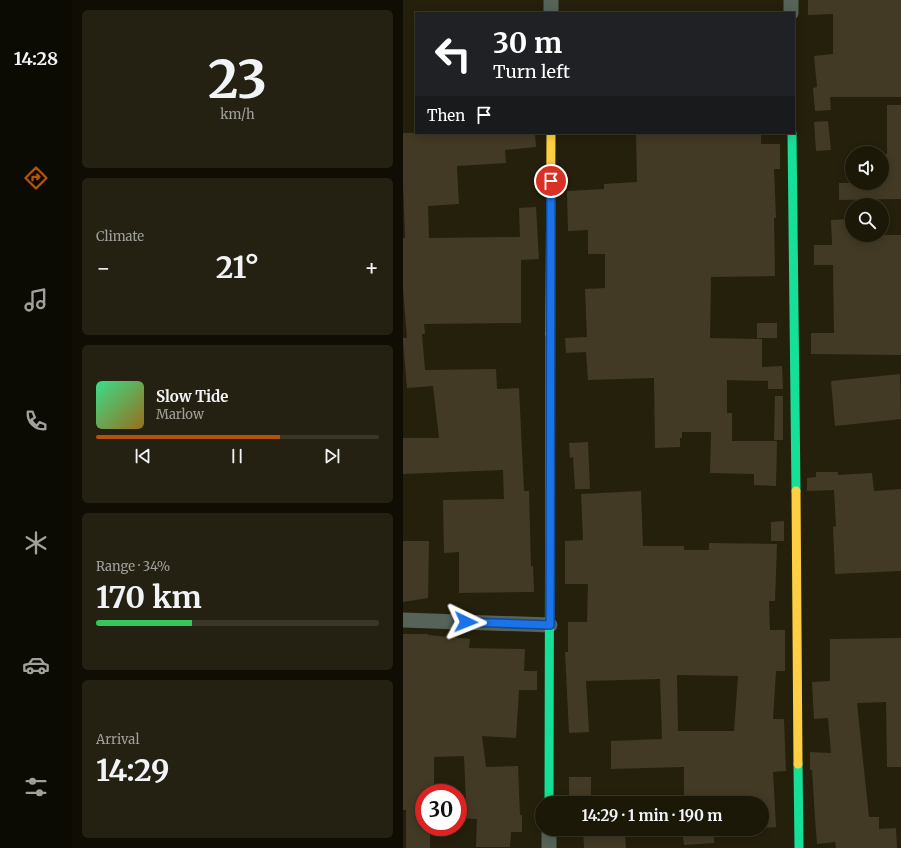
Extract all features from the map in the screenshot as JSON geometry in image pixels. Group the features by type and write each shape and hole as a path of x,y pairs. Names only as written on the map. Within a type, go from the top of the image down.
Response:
{"street":[{"path":"551,0 551,12"},
{"path":"791,0 791,12"},
{"path":"549,796 551,134"},
{"path":"793,134 799,848"},
{"path":"403,620 550,625"},
{"path":"549,836 549,848"}],"building":[{"path":"808,0 901,0 901,97 830,97 831,110 815,111 813,88 817,87 814,56 833,54 833,14 808,15"},
{"path":"887,105 901,105 901,199 845,198 845,200 839,200 839,183 845,183 845,190 889,190 889,146 887,146"},
{"path":"828,121 831,150 816,151 814,122"},
{"path":"403,133 535,134 536,147 505,150 506,163 457,166 459,204 428,206 429,238 520,237 519,208 536,207 539,259 521,260 521,323 424,324 425,334 422,334 425,370 496,369 497,389 519,388 524,491 529,491 531,566 533,566 534,592 459,593 459,552 444,553 443,500 504,499 503,470 403,474 403,438 439,438 433,386 407,388 403,341 403,338 407,338 403,289 403,238 405,238"},
{"path":"636,134 761,134 761,144 780,144 780,169 774,169 776,218 774,218 775,276 711,277 710,338 762,339 762,367 782,366 783,389 768,389 768,381 727,380 727,413 732,413 732,441 777,441 776,486 754,485 754,474 710,473 711,432 682,432 680,447 655,448 654,378 588,380 586,352 566,353 565,338 587,337 585,289 605,288 605,254 588,254 588,230 568,231 567,191 604,189 604,184 637,182"},
{"path":"845,219 845,242 889,242 889,235 901,235 901,355 811,354 811,333 834,333 833,265 814,265 814,245 832,245 831,220"},
{"path":"757,323 777,323 777,338 757,338"},
{"path":"900,374 901,419 835,426 831,381"},
{"path":"775,396 783,396 783,440 774,440"},
{"path":"588,442 590,489 575,489 573,457 570,458 569,443"},
{"path":"816,472 838,472 838,475 872,473 874,491 901,489 901,571 835,574 833,527 836,526 834,490 807,491 807,478 816,477"},
{"path":"641,491 643,546 684,546 684,550 709,550 709,543 777,544 775,601 769,601 770,630 785,630 785,671 776,671 773,719 784,719 786,771 773,772 776,827 769,828 769,796 684,796 684,767 611,769 611,741 662,739 660,679 586,681 589,732 569,733 565,652 568,652 568,622 587,622 588,584 565,584 565,541 583,540 581,494","holes":["677,675 738,676 734,731 678,731"]},
{"path":"784,521 784,541 771,541 771,522"},
{"path":"403,541 429,541 428,598 403,602"},
{"path":"403,634 428,634 470,639 469,648 525,649 524,671 537,671 537,690 519,690 516,738 482,736 486,767 518,766 522,832 511,832 510,847 476,847 477,819 467,818 467,784 465,784 464,756 434,757 434,784 415,784 415,836 430,836 430,848 406,848 406,810 403,810"},
{"path":"901,638 901,767 887,767 886,702 857,703 869,817 879,817 879,829 896,828 897,848 836,848 835,842 817,844 812,770 810,770 810,752 831,753 828,718 814,719 812,682 830,681 830,639"},
{"path":"569,777 591,777 591,796 569,796"},
{"path":"583,836 625,836 626,848 584,848"},
{"path":"683,836 714,836 714,843 684,845"}],"traffic: fast":[{"path":"792,134 796,491"},
{"path":"549,796 550,334"},
{"path":"798,764 799,848"}],"traffic: slow":[{"path":"550,334 551,134"},
{"path":"796,491 798,764"}],"route":[{"path":"466,622 550,625 551,181"}]}
